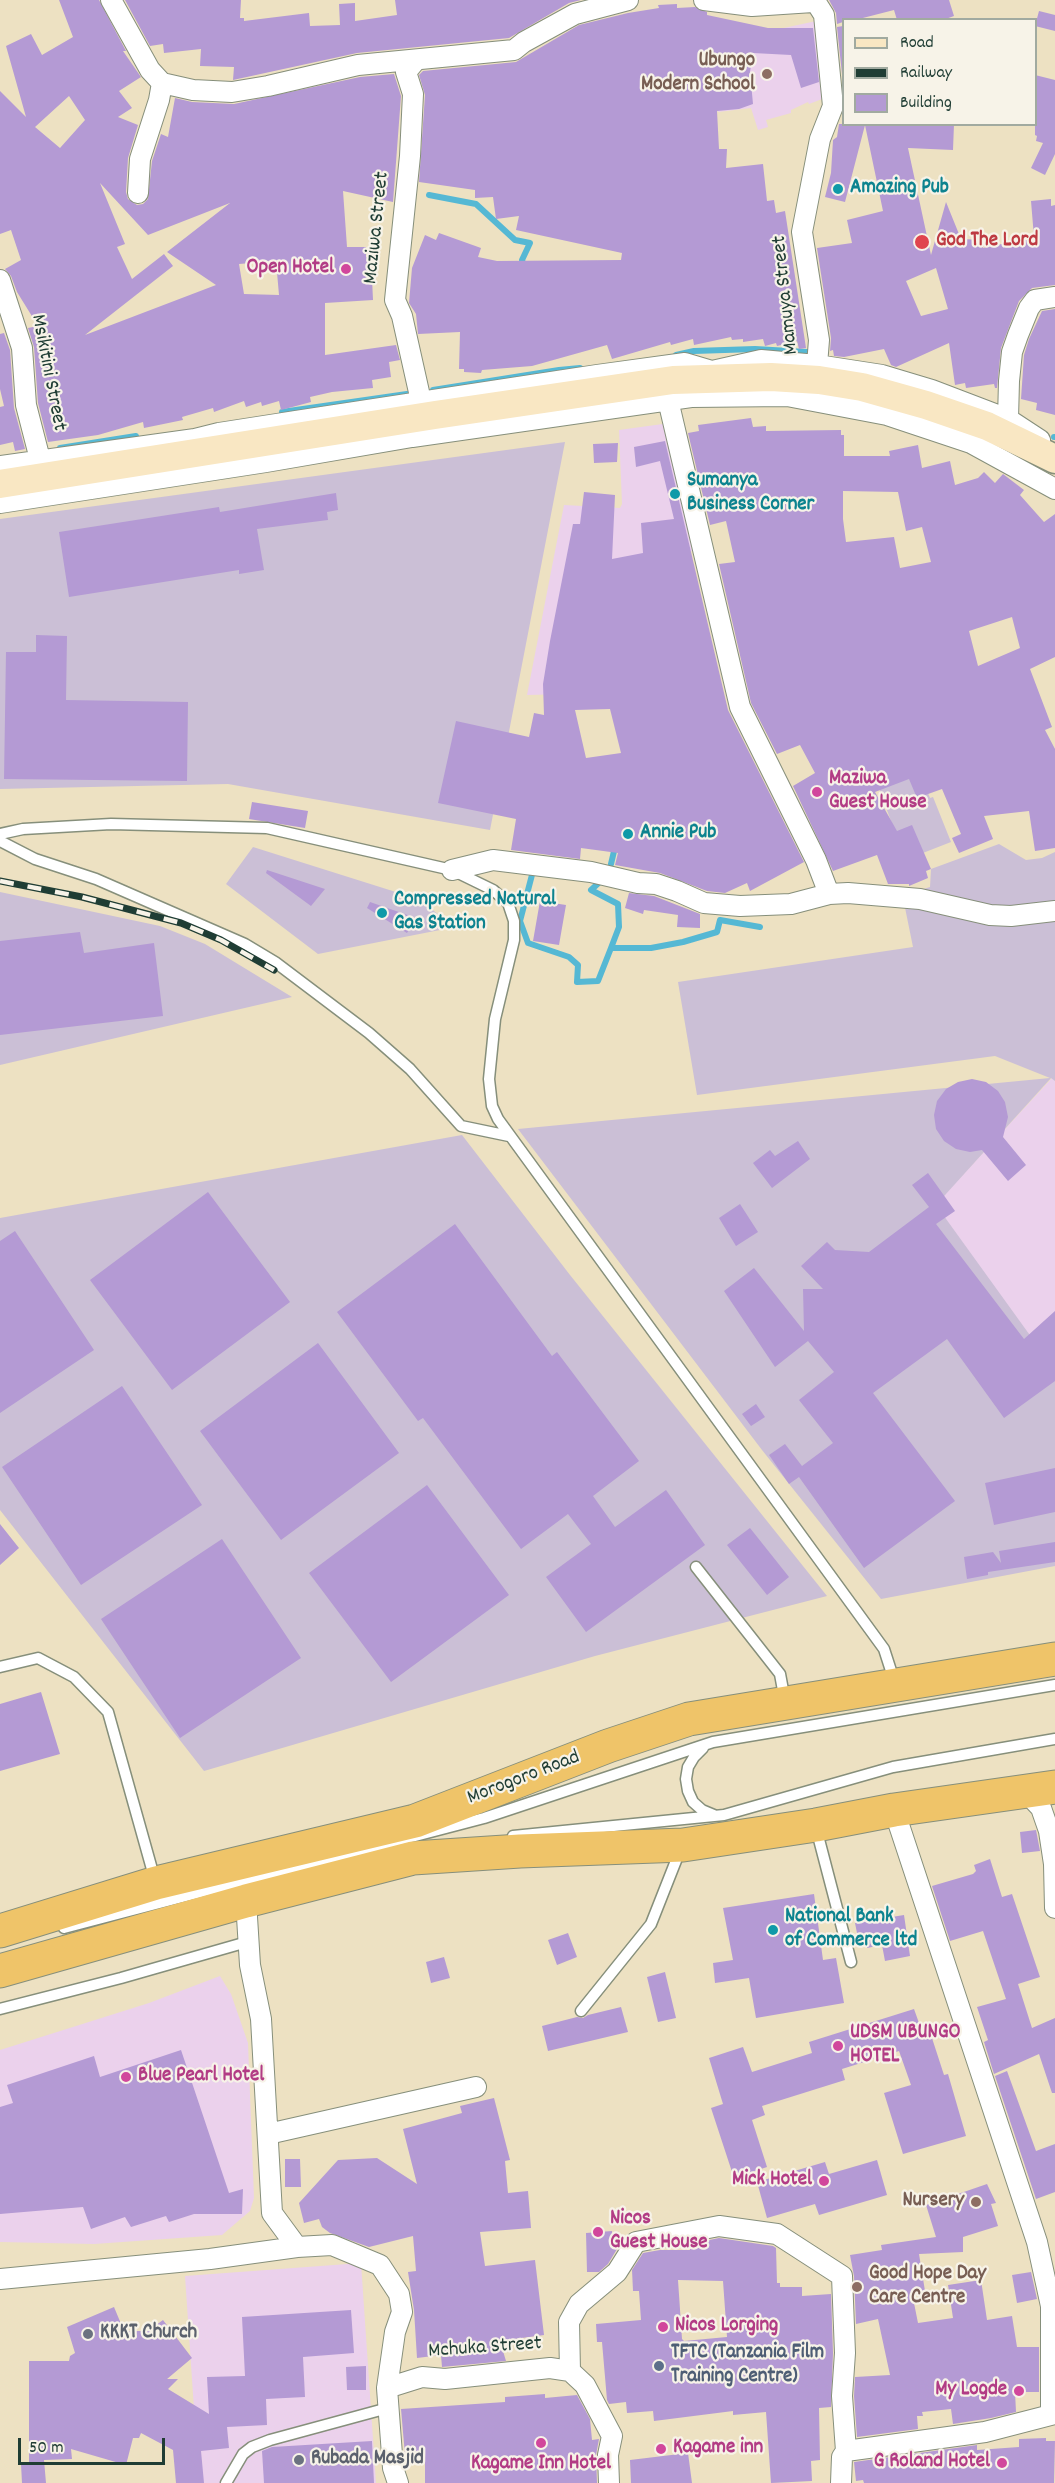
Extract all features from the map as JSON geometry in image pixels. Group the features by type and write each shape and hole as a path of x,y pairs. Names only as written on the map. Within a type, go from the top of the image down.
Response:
{"highway":[{"name":"Morogoro Road","path":"0,1931 156,1883 415,1821 608,1746 689,1719 1055,1659"},
{"path":"0,1971 246,1900 413,1858 520,1851 682,1845 816,1825 894,1810 1040,1789"}],"main road":[{"path":"0,484 42,468 673,380 818,373 987,426 1055,459"}],"street":[{"path":"111,0 150,70 162,83 193,90 232,92 358,65 514,50 524,42 575,14 628,0"},
{"path":"704,0 752,6 814,1"},
{"name":"Mamuya Street","path":"814,1 824,15 833,106 820,139 802,232 819,340 818,373"},
{"name":"Maziwa Street","path":"416,60 406,72 413,93 410,156 395,300 402,316 421,401"},
{"path":"138,193 140,159 159,100 162,83"},
{"name":"Msikitini Street","path":"0,280 22,348 27,405 42,468"},
{"path":"1008,418 1011,362 1018,335 1029,308 1035,300 1055,297"},
{"path":"0,466 42,468 195,440 219,433 421,401 685,363 712,371 761,360 818,373 882,375 932,390 1008,418 1055,450"},
{"path":"0,503 412,437 691,397 787,396 887,415 970,443 1055,489"},
{"path":"668,400 740,707 816,860 829,894"},
{"path":"452,870 493,860 591,872 638,883 656,884 704,903 740,906 791,904 829,894 920,899 990,915 1011,916 1055,911"},
{"path":"1040,1789 1041,1808 1049,1831 1054,1864 1055,1908"},
{"path":"846,2451 985,2432 1024,2424 1053,2413 1051,2307 1038,2242 894,1810"},
{"path":"246,1900 247,1942 261,2019 273,2213 297,2247"},
{"path":"268,2134 476,2087"},
{"path":"570,2371 569,2322 579,2304 617,2272 636,2242 719,2226 777,2234 842,2276 845,2353 842,2396 846,2451 842,2457 841,2483"},
{"path":"0,2279 332,2245 380,2265 399,2294 402,2312 395,2332 387,2388 393,2468 398,2483"},
{"name":"Mchuka Street","path":"387,2388 422,2377 445,2379 550,2368 570,2371 585,2385 612,2436 608,2455 609,2483"}],"lane":[{"path":"0,834 23,829 111,824 267,828 452,870 493,890 508,903 514,921 514,940 495,1019 489,1078 492,1106 509,1136 884,1649 896,1686"},
{"path":"0,841 35,860 96,879 245,944 274,962 369,1033 410,1069 460,1126 509,1136"},
{"path":"696,1567 780,1674 786,1704"},
{"path":"0,1667 38,1658 74,1677 108,1713 156,1883"},
{"name":"Morogoro Road","path":"446,1844 400,1851 58,1935 484,1818 713,1742 1055,1685"},
{"path":"504,1836 723,1815 892,1767 1055,1739"},
{"path":"713,1742 694,1757 688,1767 688,1791 693,1802 702,1810 713,1815 723,1815"},
{"path":"816,1825 851,1962"},
{"path":"581,2011 651,1924 682,1845"},
{"path":"0,2009 247,1942"},
{"path":"226,2483 243,2454 252,2447 388,2408"}],"shaded area":[{"path":"821,20 830,96 809,104 808,102 791,110 791,113 766,120 768,127 758,130 751,108 718,112 713,66 751,27 779,29"},
{"name":"Sumanya Business Corner","path":"670,423 699,550 663,556 612,693 527,695 564,505 620,508 622,504 619,430"},
{"path":"565,442 490,830 228,784 0,789 0,519"},
{"path":"896,713 930,798 933,797 951,842 905,860 874,774"},
{"path":"999,844 1026,860 1042,858 1055,852 1055,1081 1051,1078 936,1205 1055,1370 1055,1566 881,1599 762,1450 518,1129 1050,1078 995,1056 697,1095 678,982 913,947 901,888 914,892 930,887 931,869"},
{"name":"Compressed Natural Gas Station","path":"253,847 418,899 455,927 318,954 226,884"},
{"path":"0,892 160,926 205,944 292,997 0,1065"},
{"path":"1052,1078 1055,1081 1055,1373 935,1205"},
{"path":"462,1135 570,1275 827,1596 595,1656 204,1771 0,1510 0,1218"},
{"path":"220,1976 231,1994 248,2043 254,2198 250,2211 222,2235 94,2244 0,2242 0,2050 149,2003"},
{"path":"361,2263 376,2483 199,2483 185,2276"}],"building":[{"path":"59,0 99,0 126,51 123,51 141,77 119,91 132,108 118,117 138,125 128,158 126,192 128,199 137,205 143,204 148,199 152,161 161,134 168,137 175,98 192,102 234,104 360,77 394,74 401,96 393,202 343,191 347,247 366,247 366,257 371,257 373,300 325,303 325,355 396,345 400,360 389,362 391,377 372,380 373,388 332,392 310,397 311,402 281,410 279,401 262,406 261,402 246,407 244,401 214,412 213,408 182,417 183,420 144,428 143,422 98,435 48,442 38,403 34,347 28,328 38,326 5,269 21,260 11,230 0,234 0,91 26,117 6,46 31,34 42,55 73,37","holes":["69,96 85,120 60,148 35,127","100,183 148,235 230,203 167,252 216,285 85,335 173,266 164,254 132,279 117,247 125,244","276,261 279,295 244,294 239,264"]},
{"path":"125,0 241,0 240,18 244,18 244,21 309,13 310,26 340,25 339,4 355,3 355,21 397,15 395,0 581,0 569,3 509,38 357,53 233,80 234,67 200,66 201,49 164,53 163,44 150,46"},
{"path":"829,0 949,0 954,16 948,18 896,18 894,10 863,18 842,18 842,22 837,24 836,13"},
{"path":"677,4 677,8 695,7 707,12 707,15 768,28 813,28 819,82 801,88 791,55 753,53 750,72 753,104 739,109 717,111 719,149 727,149 726,168 763,164 767,201 774,200 776,213 785,211 806,348 799,349 797,341 777,346 776,343 765,346 763,339 743,342 743,339 732,340 731,337 694,345 693,339 671,345 670,342 612,359 607,345 532,366 482,370 481,373 464,372 464,369 459,369 460,332 418,334 416,314 409,303 412,268 425,235 436,240 439,233 481,248 478,257 497,261 621,260 622,253 516,230 519,216 496,219 493,197 475,198 475,190 419,182 425,95 419,75 423,71 516,62 579,25 659,8 658,5"},
{"path":"1039,11 1055,15 1055,31 1037,26"},
{"path":"842,26 842,74 837,27"},
{"path":"1037,76 1055,80 1055,154 1045,175 1031,168 1043,143 1036,141 1037,136 1035,135"},
{"path":"839,124 865,126 845,202 825,197 831,173 833,140 837,137"},
{"path":"865,126 954,126 953,150 908,148 931,255 946,202 961,239 984,240 983,248 1034,237 1031,201 1051,199 1051,206 1055,205 1055,285 1032,288 1019,301 1001,348 997,388 994,384 966,388 965,383 955,385 949,343 896,367 891,365 884,349 844,357 834,356 833,350 830,351 831,338 817,248 852,243 847,220 883,211","holes":["936,268 948,309 921,316 906,281"]},
{"path":"1055,309 1055,415 1036,410 1037,403 1021,399 1024,355 1029,339 1042,311"},
{"path":"4,333 10,350 14,408 25,449 15,451 13,442 0,445 0,407 4,406 0,389 0,334"},
{"path":"751,418 753,427 766,426 766,431 841,430 841,435 844,435 844,456 890,456 889,451 918,445 922,468 950,461 955,485 978,478 984,472 995,483 1003,474 1024,490 1020,495 1044,522 1055,514 1055,657 1030,669 1052,727 1045,730 1055,749 1055,848 1035,851 1029,811 984,816 993,839 959,853 952,838 961,834 942,789 917,798 909,779 875,792 897,831 912,825 931,869 926,871 928,878 909,886 909,884 888,884 877,855 833,871 793,786 815,773 800,745 777,754 751,703 719,564 735,562 726,521 710,525 688,433 699,431 698,425","holes":["843,491 898,492 906,531 922,527 931,562 900,568 894,537 846,542","1012,617 1020,648 978,666 969,631"]},
{"path":"665,441 728,710 804,862 750,891 747,883 725,893 707,891 660,873 615,865 618,853 581,848 580,859 511,850 516,819 438,803 456,721 529,737 534,713 544,715 543,684 550,641 573,524 580,524 584,492 615,495 612,559 643,553 641,523 674,519 660,461 636,467 634,447","holes":["610,709 621,753 586,758 575,710"]},
{"path":"618,443 617,462 594,463 593,444"},
{"path":"336,493 338,510 327,512 328,520 257,529 264,570 239,574 239,570 69,597 59,532 219,507 220,512"},
{"path":"36,635 67,636 66,700 188,702 187,781 4,779 6,652 36,652"},
{"path":"252,802 308,811 305,828 249,819"},
{"path":"267,870 325,889 311,906 266,873"},
{"path":"629,893 654,896 700,914 700,928 677,927 678,915 644,910 643,914 625,908"},
{"path":"540,901 566,905 559,945 533,941"},
{"path":"370,902 416,918 407,933 367,908"},
{"path":"80,932 84,953 154,943 163,1016 0,1035 0,941"},
{"path":"972,1079 986,1082 998,1091 1005,1102 1008,1117 1003,1137 1026,1165 1008,1181 982,1150 970,1152 956,1149 944,1141 936,1129 934,1115 937,1101 946,1089 958,1082"},
{"path":"798,1141 810,1159 772,1188 753,1163 770,1150 775,1156"},
{"path":"928,1173 955,1211 936,1224 1024,1339 1055,1311 1055,1381 1004,1418 947,1339 873,1393 955,1501 864,1568 799,1477 789,1484 769,1455 785,1444 802,1466 833,1443 799,1400 834,1372 808,1341 775,1367 724,1291 754,1268 804,1331 803,1289 823,1289 801,1266 827,1242 835,1250 869,1252 929,1207 912,1185"},
{"path":"208,1192 290,1302 172,1390 90,1280"},
{"path":"740,1204 758,1232 736,1246 719,1218"},
{"path":"455,1224 552,1356 557,1352 639,1461 593,1496 615,1527 666,1490 705,1545 586,1632 546,1577 591,1544 568,1514 521,1549 423,1418 418,1421 337,1312"},
{"path":"15,1231 94,1350 0,1413 0,1241"},
{"path":"318,1343 399,1453 281,1540 200,1431"},
{"path":"122,1386 202,1505 81,1585 2,1467"},
{"path":"756,1404 765,1417 751,1426 742,1414"},
{"path":"1055,1468 1055,1512 994,1525 985,1483"},
{"path":"427,1485 509,1595 391,1682 309,1573"},
{"path":"0,1524 19,1548 0,1565"},
{"path":"750,1528 789,1577 767,1595 727,1545"},
{"path":"222,1539 301,1658 180,1738 101,1619"},
{"path":"1055,1542 1055,1562 988,1572 988,1575 967,1579 964,1557 993,1552 1001,1563 999,1551"},
{"path":"41,1692 60,1754 0,1771 0,1704"},
{"path":"1036,1830 1040,1851 1022,1853 1020,1832"},
{"path":"990,1859 1002,1897 1012,1894 1040,1977 1018,1984 1032,2028 1055,2018 1055,2093 1052,2093 1039,2054 994,2074 984,2042 988,2040 977,2007 1006,1999 983,1931 950,1941 932,1886 973,1874 976,1871 974,1865"},
{"path":"814,1894 823,1960 836,1958 844,2003 756,2018 749,1978 715,1983 713,1963 733,1960 723,1908"},
{"path":"904,1915 910,1956 885,1961 882,1945 867,1948 865,1937 858,1938 855,1923"},
{"path":"568,1933 577,1957 557,1965 548,1940"},
{"path":"444,1957 450,1978 431,1983 426,1962"},
{"path":"665,1972 676,2018 658,2022 647,1977"},
{"path":"621,2007 628,2032 548,2051 542,2026 577,2017 583,2018"},
{"path":"914,2009 924,2037 931,2035 944,2075 948,2074 966,2136 903,2154 884,2093 911,2085 899,2051 842,2069 845,2080 762,2106 765,2115 752,2120 767,2167 734,2178 711,2108 723,2104 709,2058 743,2047 752,2072 812,2053 809,2042"},
{"path":"181,2050 229,2193 243,2189 242,2214 194,2214 169,2222 166,2216 131,2227 125,2217 91,2229 83,2207 0,2214 0,2107 13,2103 7,2085 94,2056 100,2077"},
{"path":"1007,2071 1036,2151 1055,2144 1055,2192 1036,2199 995,2076"},
{"path":"494,2098 510,2160 505,2161 508,2193 528,2191 531,2228 480,2232 485,2266 535,2260 544,2335 500,2341 506,2361 442,2367 441,2355 417,2358 414,2310 408,2272 416,2271 413,2236 369,2247 330,2233 322,2227 319,2219 304,2223 299,2203 338,2160 377,2158 417,2184 403,2129 462,2113 460,2106"},
{"path":"285,2159 300,2159 301,2187 285,2187"},
{"path":"877,2160 887,2195 819,2215 815,2204 767,2218 757,2182 825,2162 829,2174"},
{"path":"987,2184 996,2203 991,2204 998,2226 963,2237 963,2252 919,2254 925,2291 912,2293 918,2323 953,2318 948,2285 981,2280 987,2320 1012,2316 1017,2347 1039,2347 1039,2392 1015,2392 1016,2412 953,2424 951,2409 922,2412 923,2416 917,2416 918,2429 857,2437 855,2377 890,2375 878,2319 856,2324 854,2276 850,2255 882,2250 881,2245 936,2237 926,2205"},
{"path":"612,2231 613,2249 617,2249 608,2264 599,2272 587,2272 586,2233"},
{"path":"719,2238 773,2246 776,2248 777,2283 780,2283 780,2287 802,2287 802,2296 831,2294 833,2353 831,2407 819,2408 820,2460 811,2461 812,2481 771,2483 766,2412 733,2415 733,2411 654,2421 653,2411 627,2413 626,2402 609,2404 602,2342 597,2342 596,2324 641,2320 639,2291 633,2291 632,2270 643,2253 660,2250 690,2250 690,2244","holes":["678,2280 723,2281 727,2337 684,2341"]},
{"path":"1031,2272 1037,2299 1017,2303 1012,2275"},
{"path":"114,2307 124,2331 148,2331 163,2320 192,2358 167,2379 178,2379 168,2389 209,2414 207,2377 245,2376 242,2317 351,2310 354,2353 303,2357 305,2397 266,2399 267,2425 227,2427 229,2448 201,2451 204,2483 176,2483 173,2450 141,2433 139,2438 133,2438 126,2465 71,2449 72,2459 44,2460 46,2483 22,2483 21,2464 29,2463 29,2361 69,2361 70,2356 75,2353 67,2327"},
{"path":"366,2366 366,2390 347,2390 346,2367"},
{"path":"545,2394 545,2398 577,2395 590,2419 592,2440 599,2439 596,2455 597,2483 425,2483 425,2455 405,2455 401,2409 505,2402 505,2397"},
{"path":"1046,2438 1046,2441 1055,2441 1054,2483 864,2483 863,2480 856,2481 854,2462 977,2445 977,2450 1019,2447 1019,2439"},
{"path":"372,2441 374,2483 264,2483 262,2451 272,2447"},
{"name":"Kagame Inn Hotel","path":"688,2453 692,2483 631,2483 630,2460"}],"waterway":[{"path":"429,195 476,204 515,240 530,243 522,260 524,266"},
{"path":"676,355 694,351 755,349 807,352"},
{"path":"433,390 580,368"},
{"path":"282,412 407,394"},
{"path":"60,448 136,436"},
{"path":"1013,454 1032,466"},
{"path":"611,864 615,847"},
{"path":"533,871 520,921 528,943 569,957 578,965 577,982 598,981 611,948"},
{"path":"603,879 591,890 618,904 619,927 611,948 651,948 683,942 717,932 720,920 760,927"}],"railway":[{"path":"0,881 82,897 181,923 221,940 274,970"}],"place":[{"name":"Ubungo Modern School","path":"767,74"},
{"name":"Amazing Pub","path":"838,189"},
{"name":"God The Lord","path":"922,242"},
{"name":"Open Hotel","path":"346,269"},
{"name":"Sumanya Business Corner","path":"675,494"},
{"name":"Maziwa Guest House","path":"817,792"},
{"name":"Annie Pub","path":"628,834"},
{"name":"Compressed Natural Gas Station","path":"382,913"},
{"name":"National Bank of Commerce ltd","path":"773,1930"},
{"name":"UDSM UBUNGO HOTEL","path":"838,2046"},
{"name":"Blue Pearl Hotel","path":"126,2077"},
{"name":"Mick Hotel","path":"824,2181"},
{"name":"Nursery","path":"976,2202"},
{"name":"Nicos Guest House","path":"598,2232"},
{"name":"Good Hope Day Care Centre","path":"857,2287"},
{"name":"Nicos Lorging","path":"663,2327"},
{"name":"KKKT Church","path":"88,2334"},
{"name":"TFTC (Tanzania Film Training Centre)","path":"659,2366"},
{"name":"My Logde","path":"1019,2391"},
{"name":"Kagame Inn Hotel","path":"541,2443"},
{"name":"Kagame inn","path":"661,2449"},
{"name":"Rubada Masjid","path":"299,2460"},
{"name":"G Roland Hotel","path":"1002,2463"}]}
